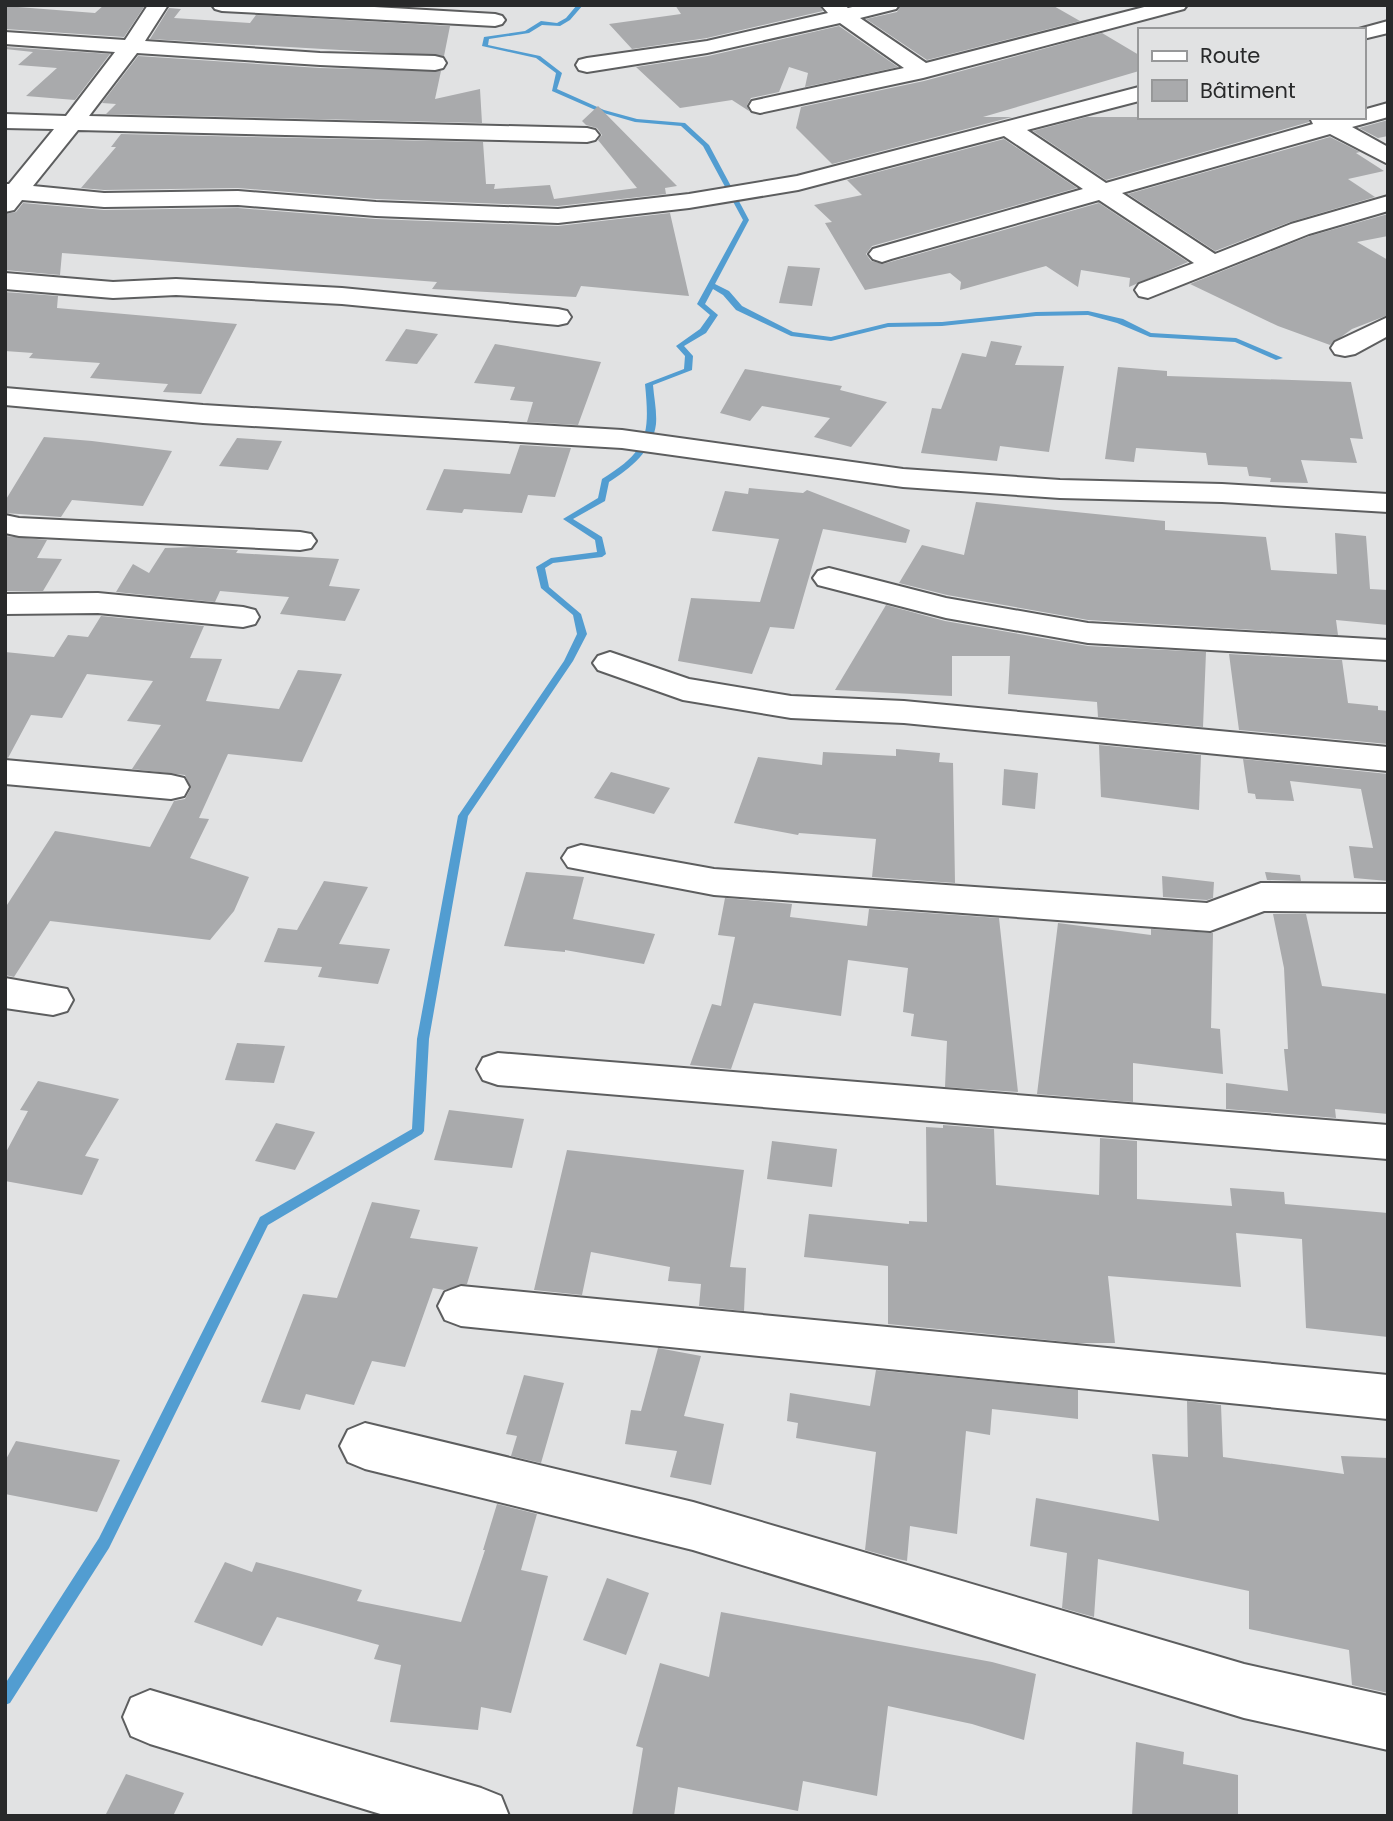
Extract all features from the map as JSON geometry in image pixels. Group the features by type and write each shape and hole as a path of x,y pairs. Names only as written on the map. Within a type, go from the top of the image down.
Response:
{"street":[{"path":"8,196 74,121 131,46 158,5"},
{"path":"222,5 495,20"},
{"path":"587,65 707,47 838,10 889,5"},
{"path":"1118,5 1160,28"},
{"path":"760,106 923,71 1177,5"},
{"path":"838,10 874,39 923,71"},
{"path":"1365,33 1388,27"},
{"path":"5,38 320,59 435,63"},
{"path":"8,196 158,201 203,197 238,198 376,209 558,216 689,201 798,183 1138,94"},
{"path":"1365,114 1388,110"},
{"path":"5,121 587,135"},
{"path":"882,254 1105,191 1326,122 1388,157"},
{"path":"1009,129 1213,264"},
{"path":"1148,290 1300,229 1388,203"},
{"path":"5,281 113,290 176,287 342,296 558,317"},
{"path":"1345,348 1388,325"},
{"path":"5,397 203,414 622,439 903,478 1060,489 1222,493 1388,503"},
{"path":"5,523 19,527 300,541"},
{"path":"829,578 946,608 1088,633 1388,650"},
{"path":"5,604 98,603 243,617"},
{"path":"610,663 683,689 790,706 904,712 1388,759"},
{"path":"5,772 171,787"},
{"path":"581,858 714,882 1210,917 1261,897 1388,898"},
{"path":"5,993 53,1000"},
{"path":"498,1069 1388,1142"},
{"path":"461,1307 1388,1397"},
{"path":"365,1446 693,1526 1244,1691 1388,1723"},
{"path":"150,1717 481,1816"}],"building":[{"path":"104,5 144,7 124,37 5,29 5,6 95,13"},
{"path":"675,5 819,5 823,11 707,38 632,49 609,24 681,14"},
{"path":"901,5 1052,5 1080,21 927,60 866,19 897,12"},
{"path":"169,8 181,9 174,18 250,23 256,15 450,26 444,56 150,39"},
{"path":"839,26 898,67 805,87 808,73 789,67 779,92 751,98 747,105 749,111 732,100 680,108 636,67 708,56"},
{"path":"1102,33 1138,54 1138,71 983,117 1012,117 832,164 796,128 801,107 924,81"},
{"path":"5,47 110,54 75,100 26,96 57,68 18,65 33,52"},
{"path":"138,56 320,68 441,71 435,99 480,89 482,123 106,114 116,104 102,103"},
{"path":"598,106 677,186 665,188 666,194 558,206 376,199 238,188 81,188 116,147 111,147 121,134 483,142 486,184 495,184 494,189 550,185 554,199 637,188 598,140 602,135 597,128 582,121"},
{"path":"1087,117 1309,119 1309,122 1106,180 1033,131"},
{"path":"1388,120 1388,136 1378,138 1359,128"},
{"path":"1330,137 1360,152 1356,153 1384,171 1348,179 1375,197 1290,222 1215,251 1128,194"},
{"path":"1004,139 1077,188 872,246 866,254 871,261 883,264 1099,203 1188,262 1129,287 1130,278 1081,270 1078,287 1046,266 960,290 961,282 950,273 865,290 825,223 832,222 814,205 862,195 847,180"},
{"path":"23,203 104,210 238,208 376,219 558,226 670,213 689,296 581,286 576,297 432,289 437,282 62,253 60,275 5,270 5,214 16,212"},
{"path":"1388,214 1388,236 1357,242 1388,260 1388,315 1352,329 1330,345 1278,326 1190,284 1310,236"},
{"path":"788,266 820,268 812,306 779,303"},
{"path":"5,292 58,296 57,308 237,324 201,394 163,392 168,384 90,378 100,363 29,358 33,353 5,351"},
{"path":"406,329 438,334 417,364 385,361"},
{"path":"991,341 1022,346 1015,365 1064,366 1049,452 1000,446 997,461 921,453 932,408 941,409 962,353 986,357"},
{"path":"495,344 601,362 578,425 527,422 533,402 510,400 515,387 474,383"},
{"path":"1118,367 1167,371 1167,376 1351,382 1363,439 1350,438 1357,463 1301,460 1308,483 1270,482 1271,478 1249,476 1247,467 1208,465 1206,453 1136,448 1134,462 1105,459"},
{"path":"745,369 842,386 840,390 887,402 851,447 814,437 830,418 762,406 750,421 720,413"},
{"path":"44,437 172,451 143,506 72,500 61,517 5,513 5,501"},
{"path":"237,438 282,441 268,470 219,466"},
{"path":"520,445 571,448 555,497 528,495 522,513 464,509 462,513 426,510 444,469 510,474"},
{"path":"749,488 803,493 807,490 910,530 906,543 823,529 794,629 770,627 752,674 678,661 691,598 760,602 779,539 712,531 725,491 748,494"},
{"path":"976,502 1165,521 1165,530 1266,537 1271,570 1337,574 1335,533 1366,536 1370,589 1388,590 1388,625 1336,620 1338,635 1088,620 947,595 899,583 922,545 964,555"},
{"path":"5,536 47,540 37,558 62,559 43,591 5,591"},
{"path":"165,548 238,550 236,553 339,559 329,586 360,589 345,621 280,614 289,597 220,591 215,602 116,592 133,564 149,573"},
{"path":"886,605 945,621 1088,646 1206,652 1203,727 1098,717 1097,702 1008,694 1010,656 952,656 952,696 835,690"},
{"path":"101,616 204,626 190,658 222,659 206,701 279,709 298,670 342,674 302,762 228,754 199,818 209,819 190,858 249,877 234,911 210,940 50,921 14,977 5,975 5,908 55,831 150,847 174,801 185,799 191,788 185,775 132,769 161,725 127,721 153,681 87,674 62,718 31,715 8,758 5,757 5,652 54,657 68,635 88,637"},
{"path":"1229,654 1342,660 1348,703 1378,706 1378,710 1388,711 1388,744 1239,730"},
{"path":"1099,745 1201,755 1199,810 1101,797"},
{"path":"896,749 940,753 939,762 953,763 955,883 872,877 876,839 798,835 734,823 758,757 822,765 823,752 896,756"},
{"path":"1243,759 1388,774 1388,881 1354,878 1349,846 1373,848 1361,789 1290,781 1294,801 1256,799 1255,794 1248,793"},
{"path":"1004,769 1038,773 1035,809 1002,805"},
{"path":"611,772 670,788 654,814 594,798"},
{"path":"526,872 584,877 573,919 655,934 644,964 565,950 504,946"},
{"path":"1265,872 1300,875 1301,881 1267,880"},
{"path":"1162,876 1214,882 1213,898 1207,900 1163,897"},
{"path":"324,881 368,887 339,944 390,949 378,984 318,977 322,967 264,962 278,928 297,930"},
{"path":"725,898 792,904 790,917 867,926 869,909 999,918 1018,1092 945,1087 947,1041 911,1036 914,1014 903,1012 908,968 848,960 841,1016 754,1003 731,1069 690,1065 712,1004 721,1006 735,937 718,935"},
{"path":"1273,914 1306,914 1322,986 1388,994 1388,1114 1335,1109 1336,1118 1226,1109 1226,1083 1288,1091 1284,1049 1288,1049 1284,968"},
{"path":"1058,923 1151,935 1151,929 1213,933 1211,1028 1220,1029 1223,1074 1133,1063 1133,1102 1037,1094"},
{"path":"237,1043 285,1046 274,1083 225,1080"},
{"path":"38,1081 119,1099 85,1156 99,1159 82,1195 5,1181 5,1154 28,1111 20,1110"},
{"path":"449,1110 524,1119 512,1168 434,1160"},
{"path":"276,1123 315,1132 295,1170 255,1161"},
{"path":"943,1125 994,1129 996,1185 1099,1195 1100,1138 1137,1141 1137,1199 1232,1206 1230,1188 1284,1192 1285,1204 1388,1213 1388,1337 1306,1328 1302,1239 1236,1233 1241,1287 1108,1276 1115,1343 1077,1343 888,1324 888,1266 804,1257 809,1214 909,1224 909,1221 927,1222 926,1127 943,1128"},
{"path":"772,1141 837,1149 832,1187 767,1179"},
{"path":"567,1150 744,1170 730,1267 746,1268 744,1311 699,1306 701,1284 668,1281 670,1267 591,1252 582,1295 534,1290"},
{"path":"372,1202 420,1210 410,1238 478,1247 467,1284 444,1290 433,1288 405,1367 372,1361 354,1405 306,1394 300,1410 261,1402 303,1294 337,1298"},
{"path":"658,1348 701,1356 684,1416 724,1424 711,1485 670,1477 677,1451 625,1444 631,1410 641,1411"},
{"path":"876,1370 1078,1390 1078,1419 992,1409 990,1435 966,1431 957,1534 910,1526 907,1561 898,1559 865,1550 876,1452 796,1438 798,1423 787,1421 790,1393 870,1406"},
{"path":"524,1375 564,1383 541,1463 511,1456 517,1436 506,1434"},
{"path":"1187,1401 1221,1405 1223,1457 1344,1474 1341,1456 1388,1458 1388,1693 1352,1685 1349,1650 1249,1629 1249,1591 1098,1559 1094,1617 1062,1608 1067,1553 1030,1546 1036,1498 1159,1521 1152,1454 1188,1457"},
{"path":"16,1441 120,1460 97,1512 5,1494 5,1461"},
{"path":"497,1504 537,1514 521,1570 548,1576 511,1713 481,1707 478,1730 390,1722 401,1665 374,1659 379,1645 277,1617 262,1646 194,1622 225,1562 252,1572 256,1562 362,1590 357,1601 461,1622"},
{"path":"607,1578 649,1593 626,1655 583,1640"},
{"path":"721,1612 992,1662 1036,1674 1024,1740 972,1724 888,1706 877,1796 803,1781 798,1811 678,1787 674,1816 632,1816 643,1748 636,1746 660,1663 709,1677"},
{"path":"1136,1742 1184,1752 1183,1764 1238,1775 1238,1816 1132,1816"},
{"path":"126,1774 184,1793 173,1816 105,1816"}],"waterway":[{"path":"580,5 568,19 558,25 541,23 527,32 486,38 485,46 538,57 559,73 554,90 602,111 637,121 683,124 706,145 746,220 711,285"},
{"path":"5,1698 104,1543 264,1221 418,1131 423,1039 463,816 568,661 582,634 577,614 545,588 540,567 551,561 602,554 599,539 567,519 602,499 605,481 621,471 642,450 652,423 649,384 688,370 689,356 680,346 703,331 714,315 701,304 711,285"},
{"path":"711,285 726,293 739,308 791,334 831,339 888,325 942,324 1036,314 1088,313 1120,321 1150,335 1236,340 1279,358"}]}
